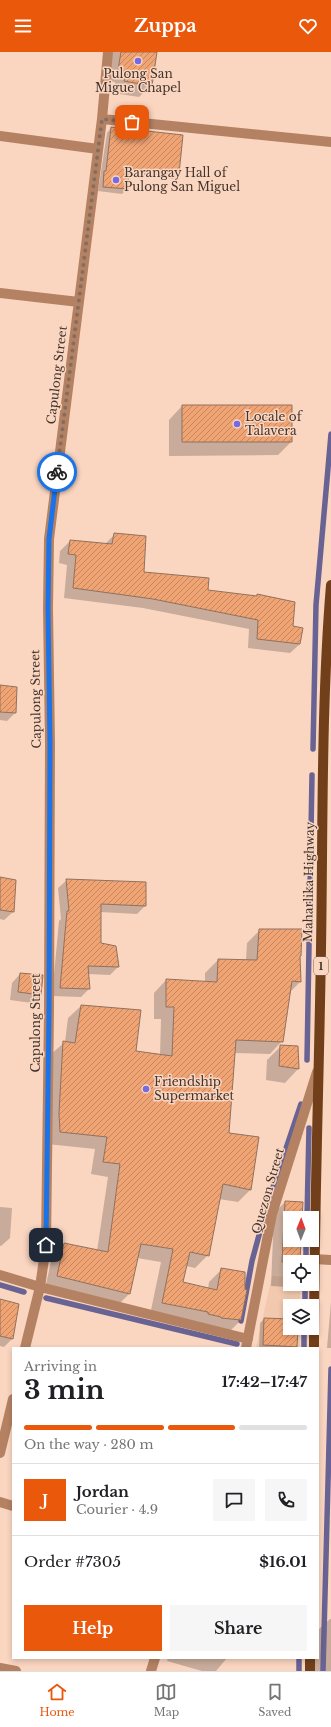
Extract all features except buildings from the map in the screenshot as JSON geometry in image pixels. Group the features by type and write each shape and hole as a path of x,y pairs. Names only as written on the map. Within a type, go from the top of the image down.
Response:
{"main road":[{"name":"Maharlika Highway","path":"314,1255 326,661 331,585"},
{"name":"Maharlika Highway","path":"314,1291 314,1347"},
{"path":"310,1659 310,1671"}],"street":[{"name":"Capulong Street","path":"25,1347 40,1287 46,1245 49,1010 49,539 102,119 108,52"},
{"path":"102,119 331,142"},
{"path":"0,136 98,149"},
{"path":"0,294 79,302"},
{"name":"Quezon Street","path":"247,1343 272,1214 319,1067"},
{"path":"319,1259 331,1260"},
{"path":"0,1274 40,1287 247,1343"},
{"path":"0,1453 12,1403"},
{"path":"0,1502 12,1506"},
{"path":"151,1671 155,1659"},
{"path":"0,1668 16,1671"}],"shaded area":[{"path":"272,1276 283,1277 283,1291 300,1291 300,1299 283,1299 283,1335 300,1335 300,1347 256,1347"}],"waterway":[{"path":"313,749 316,605 331,434"},
{"path":"307,1060 312,775"},
{"path":"241,1321 252,1261 268,1202 301,1104"},
{"path":"307,1211 309,1128"},
{"path":"306,1247 306,1255"},
{"path":"0,1285 24,1292"},
{"path":"305,1291 305,1299"},
{"path":"46,1298 237,1344"},
{"path":"304,1335 304,1347"},
{"path":"323,1671 331,1369"},
{"path":"299,1659 299,1671"}],"way so far":[{"path":"57,472 102,119 132,122"}],"place":[{"name":"Pulong San Migue Chapel","path":"138,61"},
{"name":"Barangay Hall of Pulong San Miguel","path":"116,180"},
{"name":"Locale of Talavera","path":"237,424"},
{"name":"Friendship Supermarket","path":"146,1089"}],"route":[{"path":"46,1245 50,744 48,608 49,539 57,472"}]}
